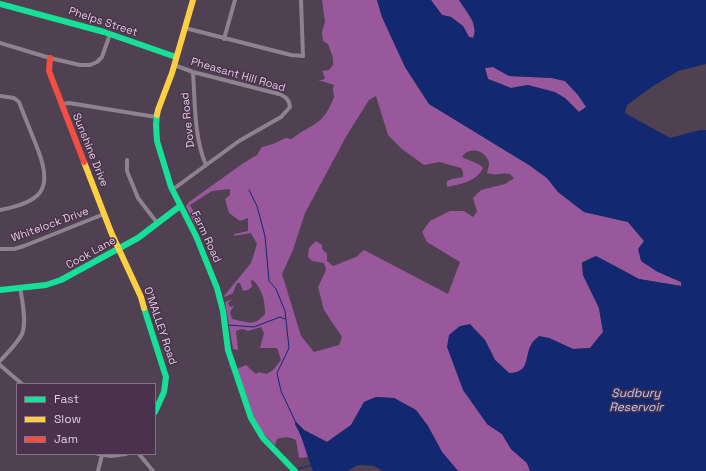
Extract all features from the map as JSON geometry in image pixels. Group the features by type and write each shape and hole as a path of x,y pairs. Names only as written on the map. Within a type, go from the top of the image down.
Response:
{"street":[{"name":"Farm Road","path":"193,0 174,65 156,116 157,141 172,190 206,258 217,288 223,311 228,350 251,418 263,438 295,471"},
{"path":"224,39 235,0"},
{"path":"185,28 290,55 303,56 301,0"},
{"name":"Phelps Street","path":"0,4 50,16 110,34 176,57"},
{"path":"0,44 80,65 90,65 97,62 102,57 110,34"},
{"name":"Sunshine Drive","path":"50,58 48,71 118,249"},
{"name":"Pheasant Hill Road","path":"172,190 250,133 281,117 290,107 289,101 286,97 279,94 193,72 174,65"},
{"name":"Dove Road","path":"193,72 194,100 201,153 206,165"},
{"path":"0,96 14,98 18,102 43,162 45,179 43,186 34,198 13,207 0,210"},
{"path":"61,104 70,103 156,116"},
{"path":"127,160 127,171 138,198 158,224"},
{"name":"Cook Lane","path":"0,290 54,283 138,238 180,206"},
{"name":"Whitelock Drive","path":"0,249 14,249 24,246 104,214"},
{"name":"O'MALLEY Road","path":"118,249 141,297 165,372 166,388 156,410"},
{"path":"0,361 20,338 23,330 23,312 20,287"},
{"path":"0,366 21,383"},
{"path":"98,471 100,455 122,455"},
{"path":"140,455 153,471"}],"shaded area":[{"path":"322,0 377,0 382,17 405,67 429,104 529,165 547,178 558,192 584,212 628,222 644,241 656,271 681,282 681,286 639,279 596,256 582,262 583,275 599,308 603,332 590,348 573,349 549,338 532,343 524,367 518,373 509,373 495,360 485,340 487,424 502,434 511,449 527,463 530,471 458,471 442,452 428,426 416,410 394,398 376,397 364,402 351,425 327,442 304,430 296,422 295,424 302,436 308,457 299,458 296,440 291,438 286,437 277,439 275,445 262,432 255,420 237,369 246,365 256,374 259,372 267,374 273,370 281,360 277,348 260,348 264,333 261,327 248,331 242,329 236,331 238,350 233,349 225,302 233,299 228,303 230,307 234,306 230,312 232,319 247,322 257,321 265,314 265,305 260,289 254,281 251,280 252,287 243,291 240,283 237,283 233,293 225,297 224,296 251,263 257,244 251,233 234,236 234,234 248,231 248,218 240,221 229,213 225,199 230,195 230,189 212,191 190,205 196,216 202,220 196,227 186,206 189,202 257,155 262,147 286,138 292,139 318,122 326,113 334,97 334,85 318,80 323,80 325,78 322,71 329,70 333,65 333,58 328,44 323,41 322,32 325,22","holes":["376,96 388,135 402,149 424,165 439,162 461,168 463,177 447,181 447,187 468,182 480,173 483,168 481,166 462,157 469,151 481,152 484,155 489,163 487,173 510,174 514,178 505,184 481,190 473,198 477,212 473,217 464,211 450,211 430,221 422,232 427,242 460,262 448,294 364,250 356,257 333,266 327,261 327,254 322,249 322,245 316,241 309,248 308,257 312,261 324,263 326,270 318,287 324,310 342,337 339,345 314,352 301,336 282,274 293,250 305,213 347,135 369,100"]},
{"path":"431,0 459,0 473,23 473,38 469,37 463,26 451,17 442,15"},
{"path":"493,67 509,76 552,78 565,81 587,107 579,112 565,98 528,85 511,88 488,79 485,68"}],"water":[{"name":"Sudbury Reservoir","path":"377,0 431,0 442,15 451,17 463,26 469,37 473,38 475,32 473,21 459,0 706,0 706,64 678,71 650,88 627,105 625,113 670,138 700,130 706,130 706,471 530,471 527,463 511,449 502,434 487,424 463,390 447,347 449,335 460,326 470,324 485,340 495,360 509,373 516,372 524,367 529,348 539,336 549,338 573,349 590,348 603,332 599,308 583,275 582,263 596,256 639,279 681,286 681,282 656,271 641,261 638,249 644,241 628,222 584,212 558,192 547,178 529,165 429,104 405,67 382,17","holes":["493,67 509,76 552,78 565,81 578,95 586,107 579,112 565,98 555,92 528,85 511,88 488,79 485,68"]},
{"path":"376,397 394,398 416,410 428,426 442,452 458,471 383,471 374,466 358,465 347,471 313,471 301,436 295,424 296,422 304,430 327,442 351,425 364,402"}],"waterway":[{"path":"249,190 257,206 265,236 269,281 276,289 285,311 289,348 277,373 281,391 296,423"},
{"path":"228,325 254,327 280,317 285,319"},
{"path":"298,469 311,465"}],"traffic: fast":[{"path":"0,4 104,32 176,57"},
{"path":"157,115 157,141 171,187 196,236 217,288 223,311 228,350 251,418 263,438 295,471"},
{"path":"0,290 46,285 61,280 138,238 180,206"},
{"path":"144,308 166,377 164,392 156,410"}],"traffic: slow":[{"path":"157,115 172,73 193,0"},
{"path":"84,162 111,232 141,297 144,308"}],"traffic: jam":[{"path":"50,58 49,71 84,162"}]}
